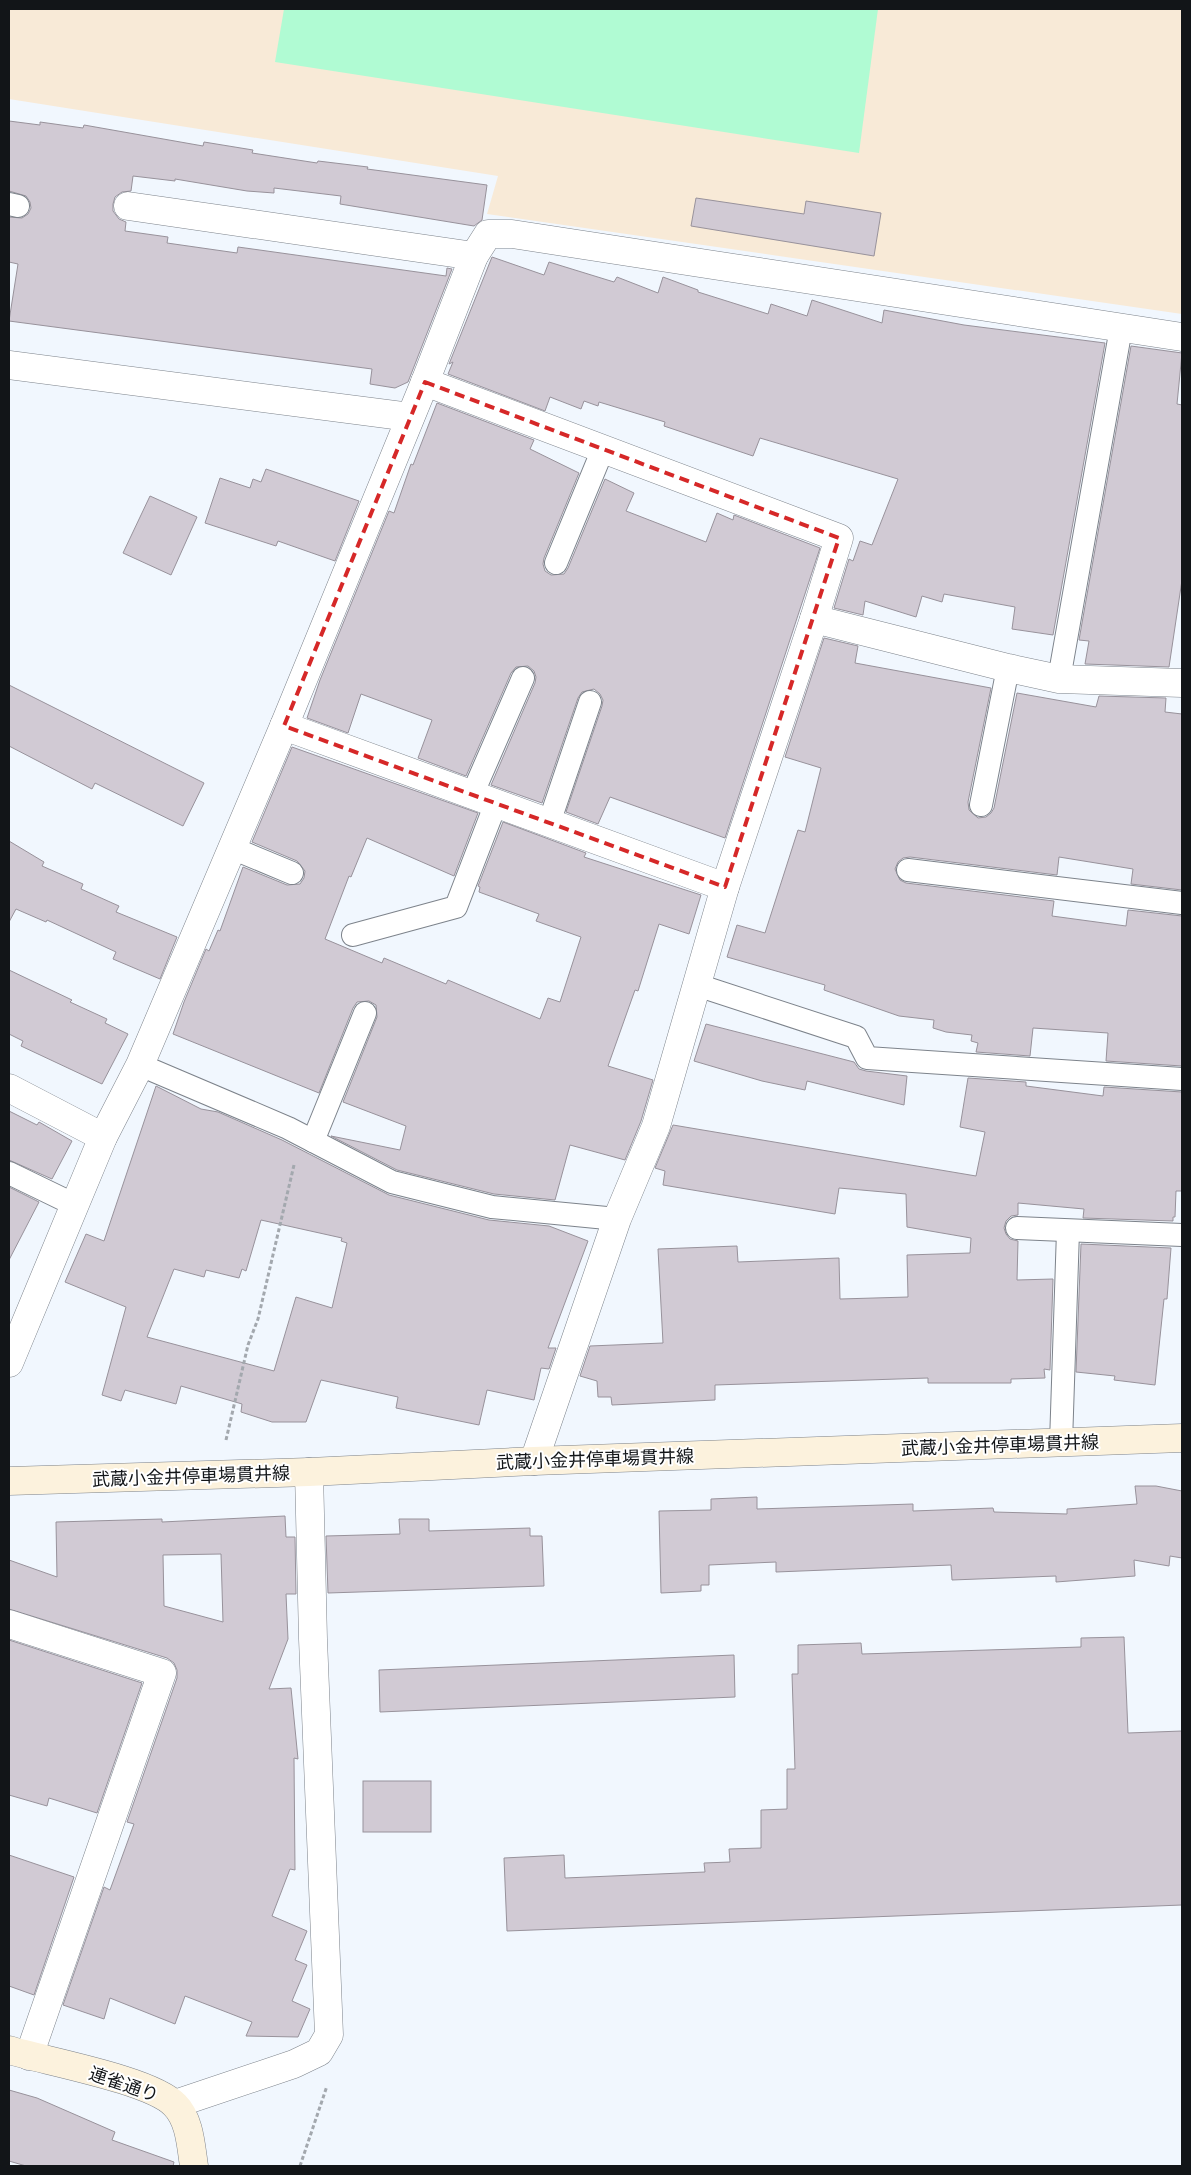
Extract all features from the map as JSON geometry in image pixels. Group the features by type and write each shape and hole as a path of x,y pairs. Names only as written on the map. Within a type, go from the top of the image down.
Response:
{"main road":[{"name":"武蔵小金井停車場貫井線","path":"9,1482 1182,1438"},
{"name":"連雀通り","path":"19,2053 141,2086 160,2094 175,2104 182,2115 190,2138 194,2166"}],"street":[{"path":"128,206 474,256"},
{"path":"9,1363 103,1137 140,1065 284,726 425,382 474,256 488,234 512,234 1182,337"},
{"path":"9,365 410,417"},
{"path":"425,382 839,538 725,887 656,1126 617,1219 534,1461"},
{"path":"814,619 1059,679 1182,683"},
{"path":"284,726 725,887"},
{"path":"9,1088 103,1137"},
{"path":"175,2104 294,2064 319,2052 329,2035 312,1639 310,1472"},
{"path":"9,1624 162,1673 19,2053"}],"lane":[{"path":"1059,679 1121,328"},
{"path":"556,563 603,449"},
{"path":"981,805 1008,668"},
{"path":"353,936 456,907 484,799 523,678"},
{"path":"549,823 590,702"},
{"path":"232,848 292,873"},
{"path":"908,870 1182,903"},
{"path":"697,985 856,1037 867,1058 1182,1079"},
{"path":"307,1138 365,1012"},
{"path":"140,1065 288,1128 392,1182 492,1207 617,1219"},
{"path":"9,1173 75,1205"},
{"path":"1017,1228 1182,1235"},
{"path":"1061,1443 1068,1231"}],"path":[{"path":"226,1441 248,1345 258,1319 307,1138"},
{"path":"300,2166 334,2066 319,2052"}],"highlighted area":[{"path":"425,382 839,538 725,887 284,726"}],"shaded area":[{"path":"9,9 1182,9 1182,314 487,214 498,176 9,99"}],"green space":[{"path":"284,9 878,9 859,153 275,62"}],"building":[{"path":"9,121 40,125 40,122 83,128 84,125 203,146 204,142 253,150 252,153 317,163 318,161 368,167 367,169 487,185 482,220 474,226 340,204 341,196 274,188 274,193 247,191 175,179 175,181 133,176 131,191 122,192 115,197 113,211 119,219 126,222 125,231 168,237 167,243 237,253 238,247 446,276 447,268 452,269 408,382 395,388 370,384 372,369 9,321 18,264 9,262 9,217 22,218 28,214 31,208 26,196 9,191"},
{"path":"696,198 804,214 806,201 881,213 874,256 691,226"},
{"path":"492,257 544,275 549,262 614,282 617,277 658,293 663,277 698,290 698,292 768,314 771,304 807,316 812,300 882,323 884,310 964,325 1105,343 1053,635 1012,629 1015,607 944,594 942,602 922,596 916,617 865,601 863,615 834,608 849,559 853,561 860,541 872,545 898,479 760,438 753,456 664,426 665,422 599,402 598,406 584,401 581,409 550,397 545,411 448,374 453,362 449,364"},
{"path":"1131,346 1182,353 1177,404 1182,405 1182,580 1169,667 1085,664 1089,641 1079,640"},
{"path":"437,403 534,440 530,449 579,473 544,558 545,571 551,575 564,574 568,568 605,479 634,493 626,511 706,542 717,513 733,520 734,515 820,548 725,838 610,797 598,824 566,812 602,706 603,700 594,689 582,692 578,698 542,803 491,785 535,683 534,671 528,666 516,667 511,673 466,776 418,758 432,720 361,694 348,733 307,718 320,680 389,511 394,513 411,464 413,465"},
{"path":"266,469 359,501 335,561 278,541 276,546 205,523 220,478 250,488 253,479 261,482"},
{"path":"150,496 197,517 171,575 123,553"},
{"path":"824,638 858,646 855,663 991,688 968,802 969,810 978,818 986,817 994,808 1017,693 1096,707 1099,696 1166,698 1165,712 1182,714 1182,890 1131,884 1133,869 1059,857 1057,875 910,857 903,858 898,862 895,869 900,880 906,883 1054,901 1052,916 1126,926 1128,910 1182,916 1182,1066 1106,1061 1108,1033 1033,1028 1030,1056 976,1052 978,1043 971,1041 972,1035 946,1032 933,1028 934,1020 899,1016 824,990 825,985 727,957 737,925 765,933 798,830 805,832 821,768 785,757"},
{"path":"9,685 204,783 183,826 95,783 92,789 9,746"},
{"path":"292,747 478,813 454,876 367,838 351,877 349,876 325,939 382,963 384,958 446,984 448,980 540,1019 548,998 560,1002 581,937 536,921 539,914 479,892 480,887 478,886 503,822 586,853 584,857 701,895 689,934 659,924 638,991 635,990 608,1066 653,1080 641,1121 625,1160 570,1145 555,1200 494,1194 397,1170 331,1136 400,1150 406,1126 343,1102 377,1017 376,1005 369,1001 357,1002 353,1008 319,1093 173,1034 206,949 209,951 218,930 220,931 243,867 287,885 300,884 304,878 305,871 297,861 252,842"},
{"path":"9,841 44,862 42,866 83,884 81,889 119,906 116,912 177,937 160,979 113,959 116,952 47,920 46,922 16,909 9,922"},
{"path":"9,970 72,1000 70,1002 107,1019 105,1023 128,1034 102,1084 21,1046 23,1041 9,1034"},
{"path":"706,1024 854,1062 859,1069 866,1071 907,1076 904,1105 807,1081 805,1090 762,1081 694,1061"},
{"path":"968,1078 1026,1082 1026,1086 1103,1096 1104,1087 1182,1092 1182,1191 1176,1191 1175,1217 1173,1217 1173,1221 1083,1218 1084,1209 1018,1203 1018,1215 1011,1216 1006,1221 1004,1228 1006,1234 1010,1239 1018,1241 1017,1280 1053,1279 1050,1370 1044,1369 1045,1378 1011,1379 1011,1383 928,1383 928,1378 715,1385 715,1400 612,1405 611,1397 598,1397 597,1381 580,1376 590,1346 663,1343 658,1249 737,1246 738,1262 839,1258 840,1299 908,1297 907,1255 970,1253 971,1238 907,1227 906,1194 839,1188 835,1214 663,1185 665,1171 655,1168 673,1125 976,1176 985,1132 960,1127"},
{"path":"156,1086 201,1109 218,1112 282,1140 389,1195 489,1220 549,1226 588,1241 548,1348 556,1348 549,1369 541,1368 534,1400 487,1390 479,1425 396,1408 398,1397 321,1380 306,1422 272,1422 241,1412 242,1404 181,1386 176,1404 125,1390 121,1401 102,1395 126,1307 65,1282 86,1234 104,1241","holes":["261,1220 342,1238 341,1241 347,1243 332,1308 296,1297 274,1371 147,1337 174,1269 204,1277 206,1270 239,1278 242,1269 246,1271"]},
{"path":"9,1111 37,1125 39,1122 72,1141 52,1179 9,1160"},
{"path":"9,1187 39,1202 9,1260"},
{"path":"1081,1244 1171,1248 1167,1299 1164,1299 1155,1385 1114,1380 1115,1376 1076,1372"},
{"path":"1135,1486 1156,1486 1182,1491 1182,1558 1170,1556 1169,1566 1134,1560 1135,1576 1056,1582 1056,1576 952,1580 951,1565 776,1572 776,1562 709,1565 709,1585 701,1585 701,1591 661,1593 659,1511 711,1510 711,1499 757,1497 757,1509 913,1504 913,1511 993,1508 994,1512 1067,1514 1067,1509 1137,1504"},
{"path":"285,1516 286,1537 295,1537 296,1594 286,1594 288,1639 269,1689 291,1688 298,1759 294,1758 295,1870 290,1869 272,1916 307,1931 295,1960 307,1965 292,2001 310,2009 298,2037 246,2036 252,2022 185,1996 175,2024 110,1998 104,2019 63,2005 104,1887 110,1890 134,1824 127,1822 177,1678 177,1670 174,1663 167,1658 9,1609 9,1560 57,1577 56,1522 162,1519 162,1522","holes":["221,1554 223,1622 164,1606 163,1555"]},
{"path":"399,1519 429,1519 429,1531 530,1528 530,1536 542,1536 544,1586 328,1593 326,1536 400,1534"},
{"path":"1124,1637 1128,1733 1182,1731 1182,1905 507,1931 504,1858 564,1855 565,1878 705,1872 704,1863 730,1862 729,1849 761,1848 761,1810 787,1809 787,1769 795,1769 792,1674 798,1674 798,1645 861,1643 862,1654 1081,1647 1081,1638"},
{"path":"9,1640 142,1683 97,1813 49,1798 47,1806 9,1795"},
{"path":"734,1655 735,1697 380,1712 379,1670"},
{"path":"363,1781 431,1781 431,1832 363,1832"},
{"path":"9,1855 74,1877 34,1995 9,1986"},
{"path":"9,2090 37,2098 115,2132 112,2140 174,2162 173,2166 26,2166 9,2161"}]}
